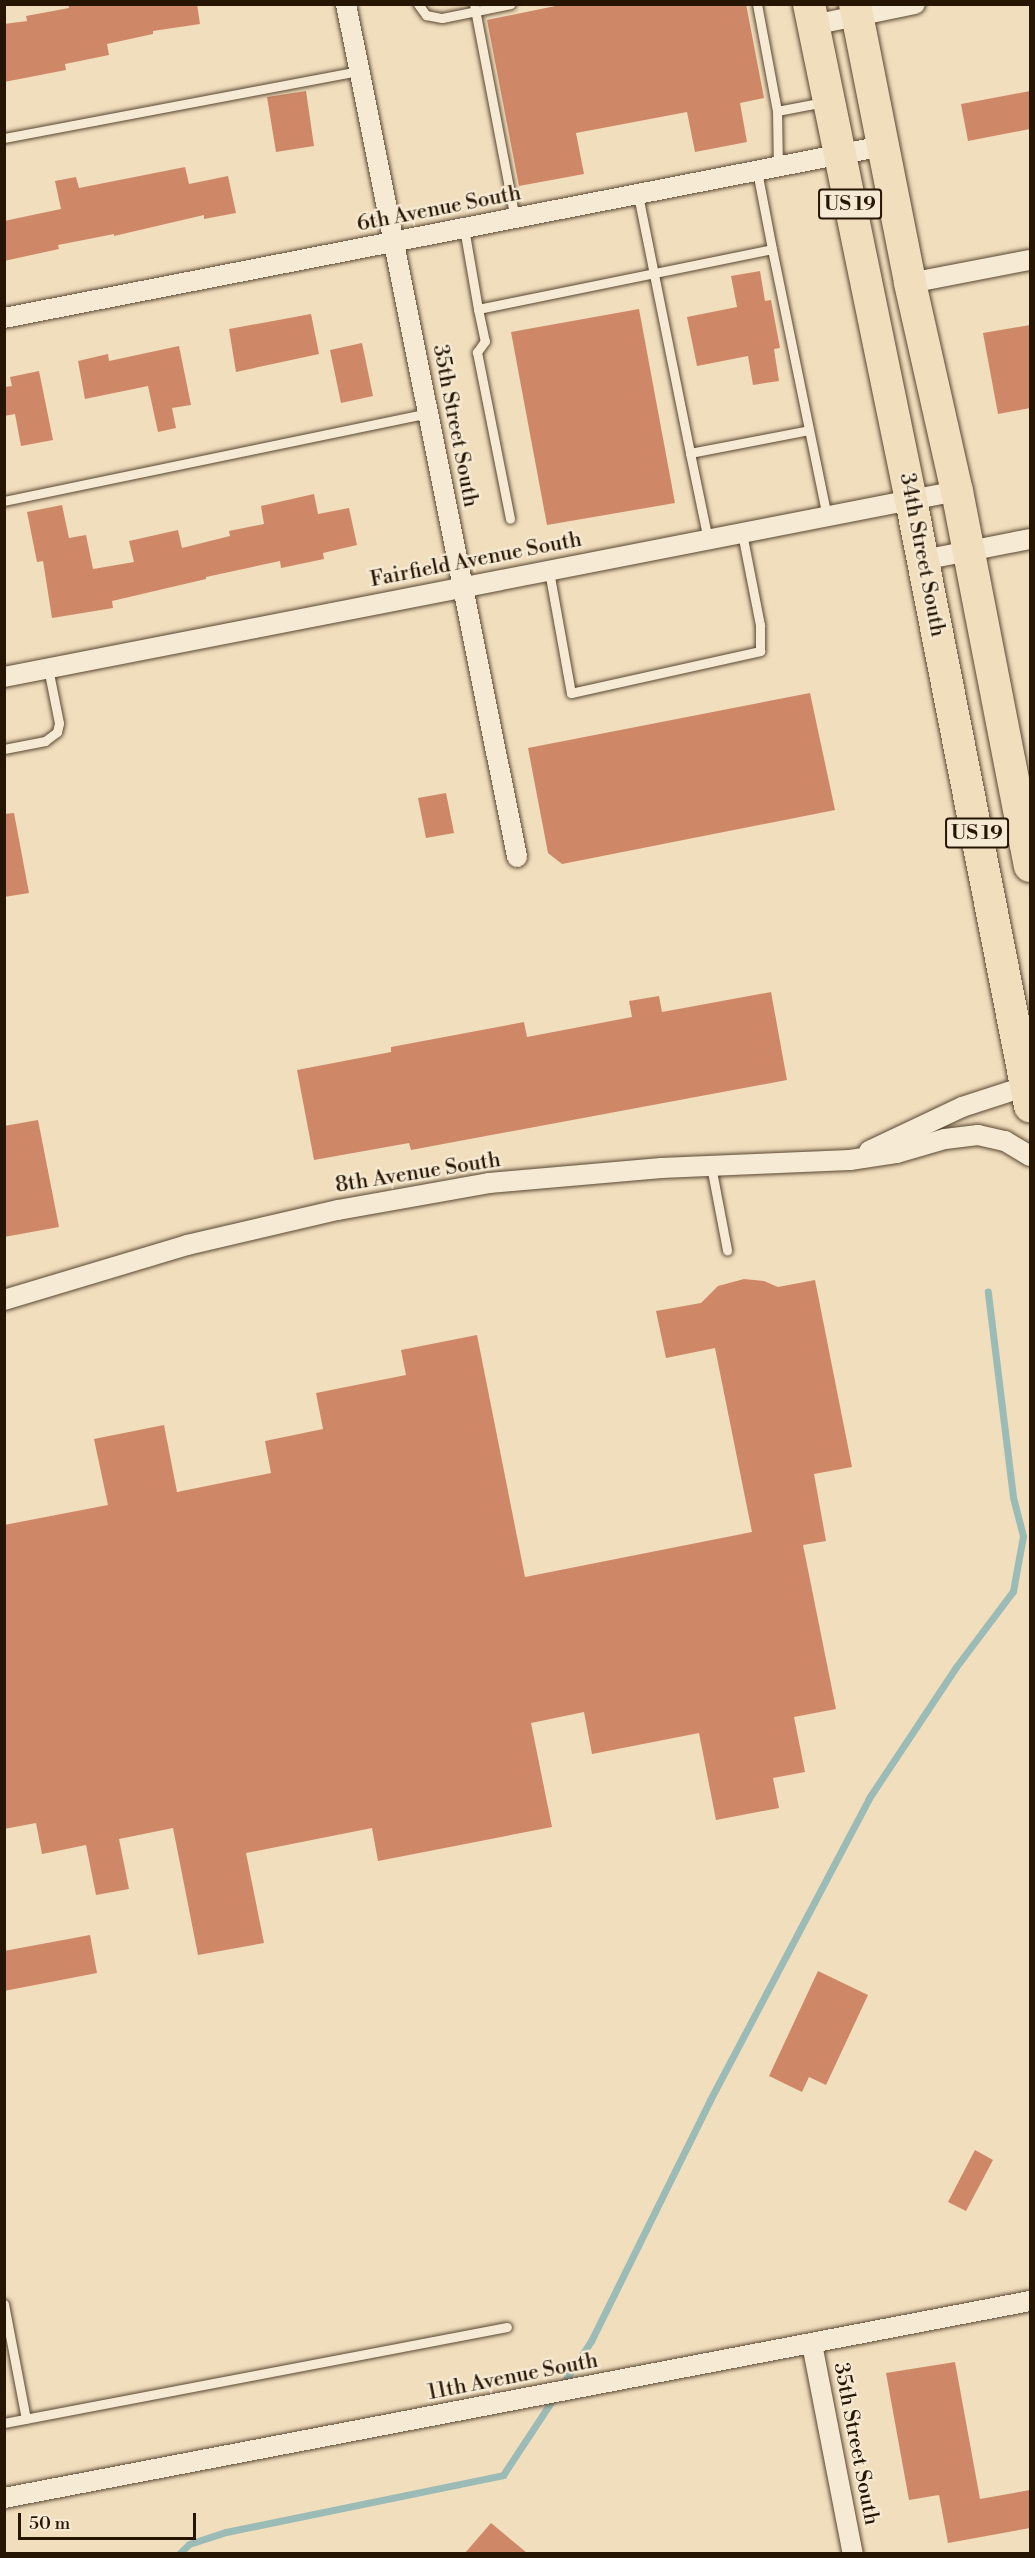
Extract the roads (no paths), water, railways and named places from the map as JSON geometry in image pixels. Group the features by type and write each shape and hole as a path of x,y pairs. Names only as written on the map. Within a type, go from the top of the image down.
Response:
{"highway":[{"name":"US 19","path":"856,10 910,283 957,491 1030,866"},
{"name":"34th Street South","path":"811,15 911,500 1029,1095"}],"street":[{"name":"35th Street South","path":"346,4 517,857"},
{"path":"811,15 915,4"},
{"name":"6th Avenue South","path":"4,318 883,146"},
{"path":"910,283 1030,260"},
{"name":"Fairfield Avenue South","path":"4,677 957,491"},
{"path":"923,561 1030,539"},
{"name":"8th Avenue South","path":"850,1160 962,1107 1029,1095"},
{"name":"8th Avenue South","path":"4,1300 187,1245 338,1210 489,1183 711,1166 850,1160 897,1153 945,1139 978,1136 1005,1141 1030,1156"},
{"name":"11th Avenue South","path":"4,2498 1030,2301"},
{"name":"35th Street South","path":"812,2344 853,2553"}],"lane":[{"path":"418,4 426,15 442,18 474,8 511,4"},
{"path":"757,4 777,111 778,167"},
{"path":"474,8 515,218"},
{"path":"4,138 359,71"},
{"path":"777,111 829,101"},
{"path":"757,171 827,516"},
{"path":"638,195 708,540"},
{"path":"465,228 485,341 477,352 510,519"},
{"path":"478,309 772,249"},
{"path":"4,501 428,413"},
{"path":"690,453 809,430"},
{"path":"549,571 570,693 760,651 760,625 742,532"},
{"path":"4,749 45,741 57,732 59,723 48,668"},
{"path":"711,1166 727,1250"},
{"path":"4,2304 26,2419"},
{"path":"4,2423 507,2327"}],"waterway":[{"path":"561,2387 591,2341 710,2100 869,1798 956,1667 1013,1591 1023,1536 1013,1497 988,1292"},
{"path":"179,2554 189,2544 226,2532 503,2475 555,2396"}]}
